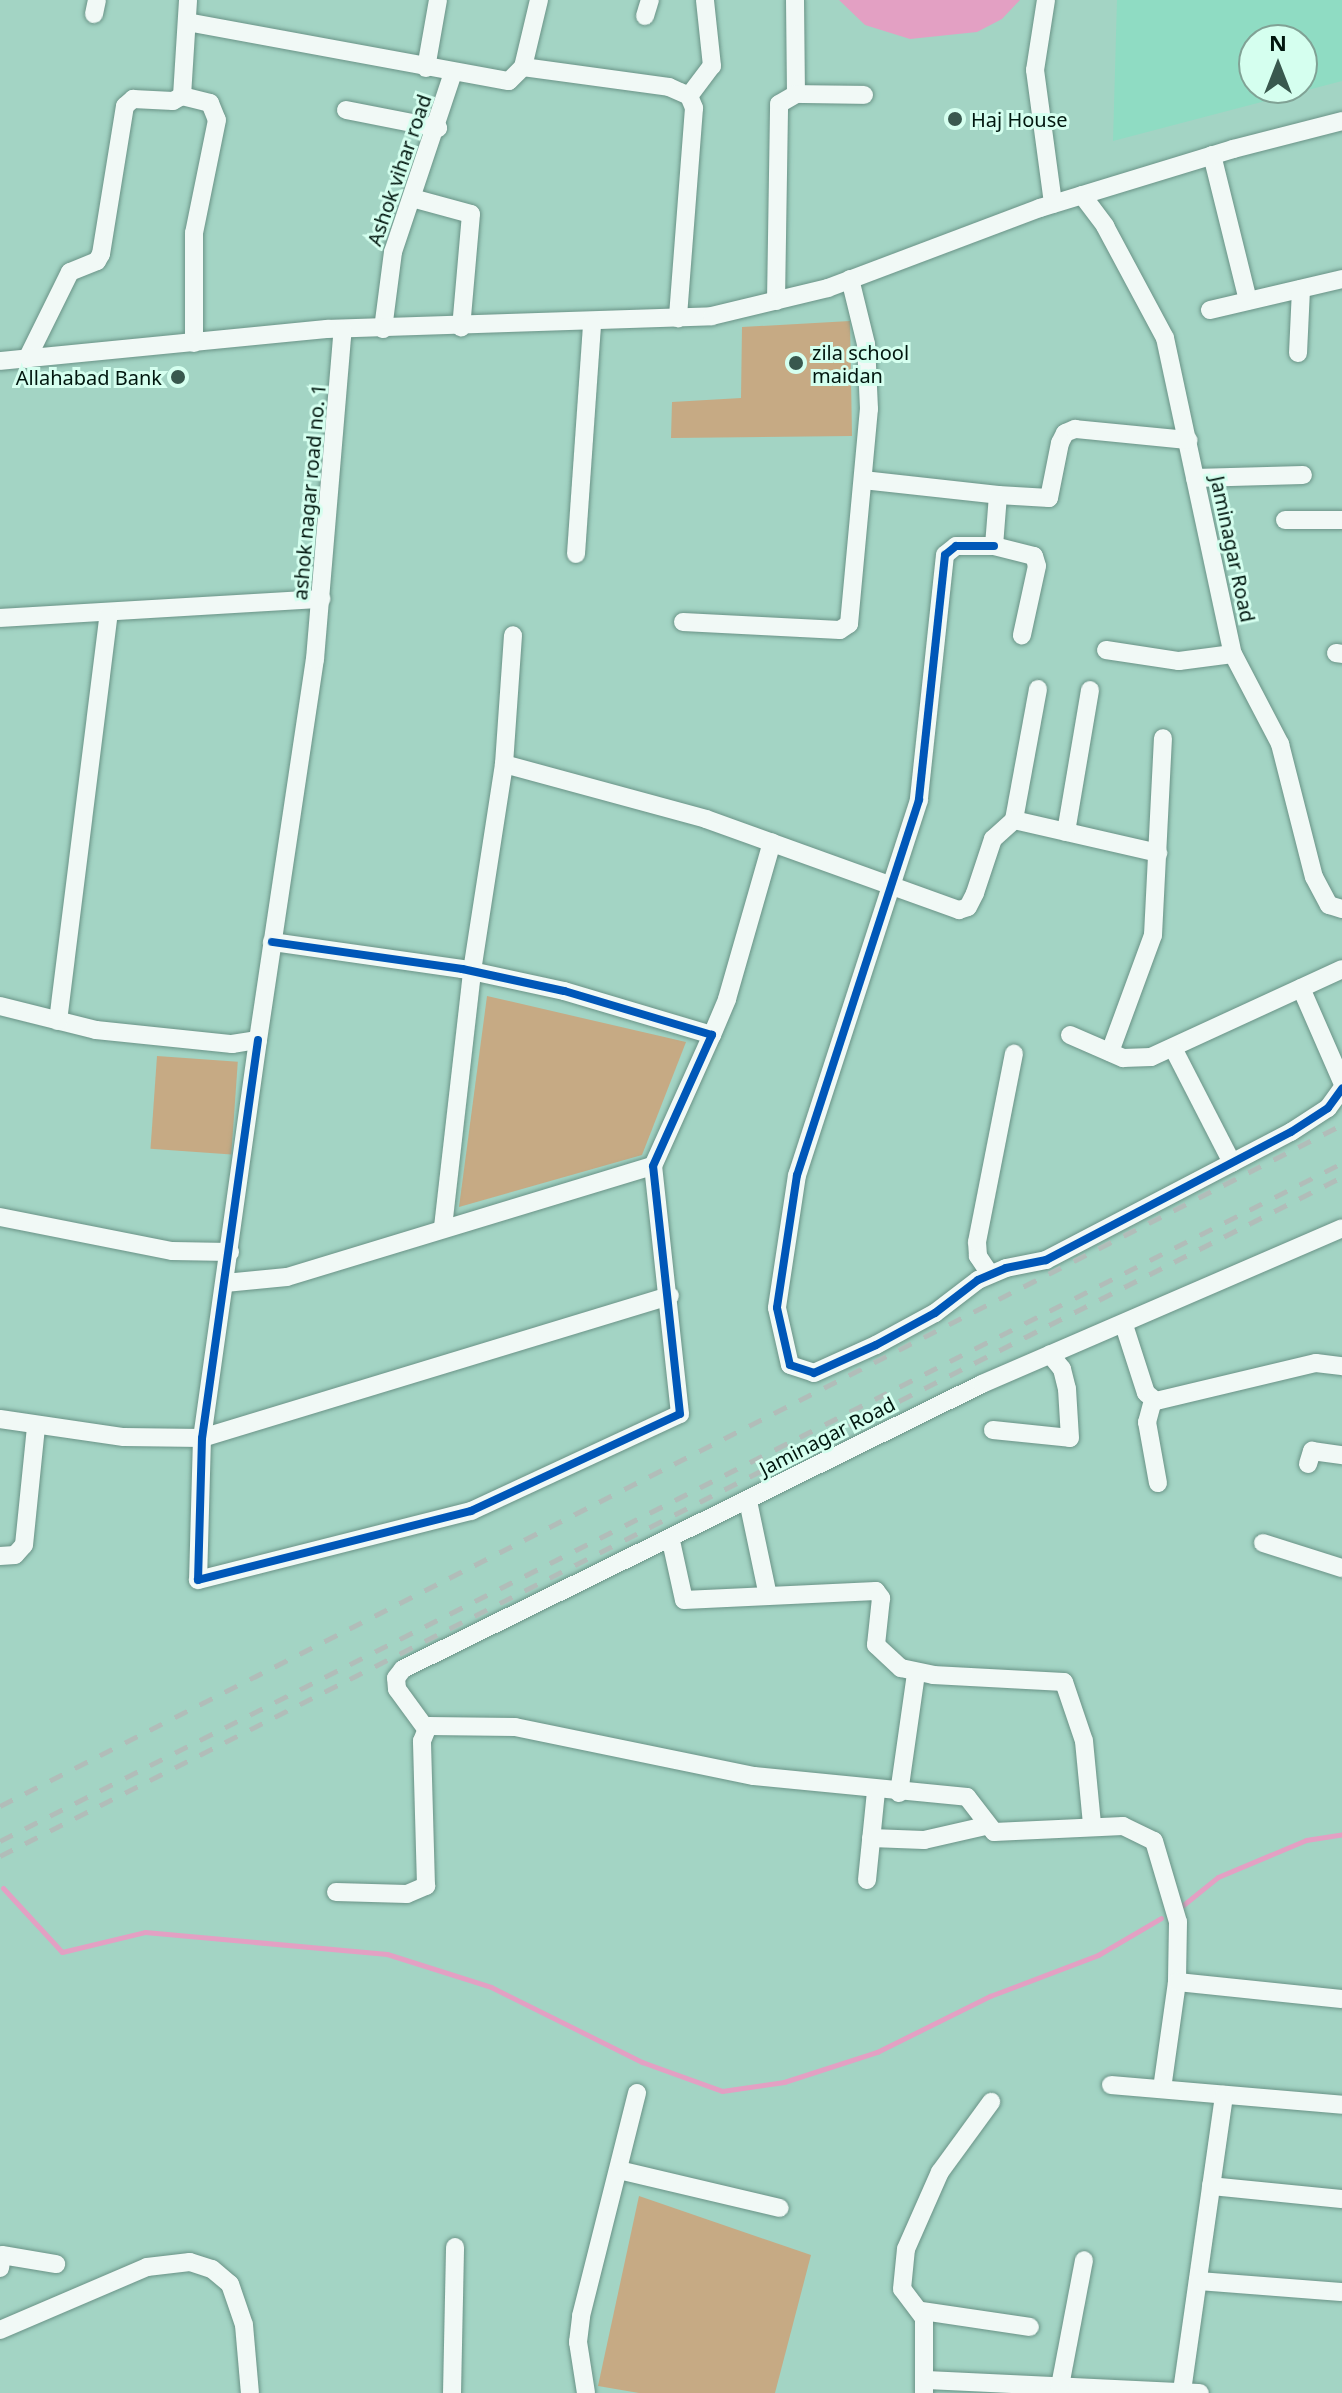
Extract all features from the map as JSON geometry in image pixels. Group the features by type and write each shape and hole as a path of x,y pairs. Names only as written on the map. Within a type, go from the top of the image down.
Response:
{"street":[{"path":"182,96 188,0"},
{"path":"426,68 438,0"},
{"path":"187,22 509,81 523,67 539,0"},
{"path":"689,96 712,66 705,0"},
{"path":"795,0 796,94"},
{"path":"1046,0 1035,70 1053,204"},
{"path":"523,67 669,87 689,96 694,108 678,318"},
{"name":"Ashok vihar road","path":"383,329 393,252 438,128 453,73"},
{"path":"776,301 777,113 785,96 864,95"},
{"path":"27,359 70,272 97,261 101,254 125,106 133,99 173,101 182,96 210,103 217,120 194,233 194,343"},
{"path":"346,110 438,128"},
{"path":"0,361 343,329 461,328 712,316 850,279 1082,195 1212,155 1342,121"},
{"path":"1212,155 1248,301"},
{"name":"Jaminagar Road","path":"1082,195 1154,310 1174,370 1233,654 1280,744 1314,877 1329,905 1342,909"},
{"path":"412,198 471,214 461,328"},
{"path":"683,622 840,630 849,624 869,377 850,279"},
{"path":"1210,310 1342,279"},
{"path":"1298,353 1301,289"},
{"path":"576,554 592,323"},
{"name":"ashok nagar road no. 1","path":"343,329 315,659 202,1438 198,1580 471,1511 680,1414 670,1296"},
{"path":"863,480 1049,498 1060,443 1065,433 1075,429 1188,440"},
{"path":"1195,478 1303,475"},
{"path":"994,546 998,495"},
{"path":"1285,520 1342,520"},
{"path":"1022,635 1037,566 1034,556 994,546 956,546 945,555 924,771 797,1175 777,1308 784,1353 799,1372 828,1368 923,1321 990,1274 1046,1260 1310,1121 1342,1089"},
{"path":"0,618 109,614 321,599"},
{"path":"58,1021 109,614"},
{"path":"443,1227 472,971 504,764 513,635"},
{"path":"1106,650 1179,661 1233,654"},
{"path":"504,764 772,842 890,883 947,907 968,907 993,839 1014,820 1038,689"},
{"path":"1066,832 1090,690"},
{"path":"1110,1052 1153,935 1163,738"},
{"path":"1014,820 1158,853"},
{"path":"0,1419 36,1427 124,1437 202,1438 670,1296 653,1166 727,999 772,842"},
{"path":"272,942 472,971 564,991 712,1035"},
{"path":"1070,1035 1136,1060 1173,1048 1342,969"},
{"path":"1304,987 1342,1082"},
{"path":"0,1006 96,1030 232,1044 258,1040"},
{"path":"1173,1048 1232,1163"},
{"path":"990,1274 978,1256 977,1242 1014,1054"},
{"path":"225,1283 287,1277 443,1227 653,1166"},
{"path":"0,1217 172,1251 230,1252"},
{"name":"Jaminagar Road","path":"424,1726 404,1704 397,1689 398,1672 1050,1354 1124,1325 1342,1229"},
{"path":"1124,1325 1153,1400 1147,1422 1158,1483"},
{"path":"993,1430 1070,1438 1067,1389 1062,1369 1050,1354"},
{"path":"1153,1400 1171,1400 1316,1363 1342,1366"},
{"path":"0,1556 15,1555 24,1545 36,1427"},
{"path":"1308,1464 1312,1451 1342,1455"},
{"path":"748,1501 768,1596"},
{"path":"671,1541 684,1600 876,1591 881,1598 876,1645 890,1662 916,1673 1064,1682 1084,1741 1092,1824"},
{"path":"1263,1543 1342,1568"},
{"path":"899,1793 916,1673"},
{"path":"336,1892 407,1894 426,1886 424,1726 515,1727 733,1772 876,1791 972,1798 985,1826"},
{"path":"867,1880 876,1791"},
{"path":"871,1838 924,1840 985,1826 1001,1832 1092,1824 1123,1826 1154,1841 1178,1922 1177,1982 1162,2089"},
{"path":"1177,1982 1342,1999"},
{"path":"1111,2085 1342,2105"},
{"path":"586,2393 578,2342 581,2316 637,2093"},
{"path":"922,2311 924,2386 1060,2386 1191,2392 1198,2281 1224,2095"},
{"path":"991,2102 940,2172 913,2226 902,2289 922,2311 1030,2327"},
{"path":"619,2170 780,2208"},
{"path":"1211,2186 1342,2199"},
{"path":"452,2393 455,2247"},
{"path":"0,2268 2,2255 56,2264"},
{"path":"1060,2386 1084,2260"},
{"path":"0,2330 147,2267 190,2262 212,2269 230,2284 244,2325 250,2393"},
{"path":"1198,2281 1342,2292"}],"shaded area":[{"path":"839,0 1020,0 1002,19 977,32 910,39 865,25"},
{"path":"1117,0 1342,0 1342,81 1318,87 1318,24 1238,24 1238,104 1254,104 1113,141"},
{"name":"zila school maidan","path":"850,321 852,436 671,438 672,402 741,398 742,327"},
{"path":"487,996 686,1042 642,1155 459,1207"},
{"path":"157,1056 238,1062 231,1154 151,1149"},
{"path":"639,2196 811,2255 775,2393 639,2393 598,2386"}],"waterway":[{"path":"1182,1906 1218,1877 1306,1840 1342,1834"},
{"path":"3,1888 62,1952 145,1932 387,1954 491,1987 642,2062 722,2091 784,2082 877,2052 990,1996 1098,1955 1161,1918"}],"railway":[{"path":"0,1806 1342,1125"},
{"path":"0,1841 1342,1163"},
{"path":"0,1856 1342,1177"}],"cycle path":[{"path":"994,546 956,546 945,555 919,800 797,1175 777,1308 790,1365 814,1373 876,1345 935,1313 978,1280 1006,1268 1046,1260 1291,1132 1328,1108 1342,1089"},
{"path":"258,1040 202,1438 198,1580 471,1511 680,1414 653,1166 712,1035 564,991 462,969 272,942"}],"place":[{"name":"Haj House","path":"955,119"},
{"name":"zila school maidan","path":"796,363"},
{"name":"Allahabad Bank","path":"178,377"}]}
